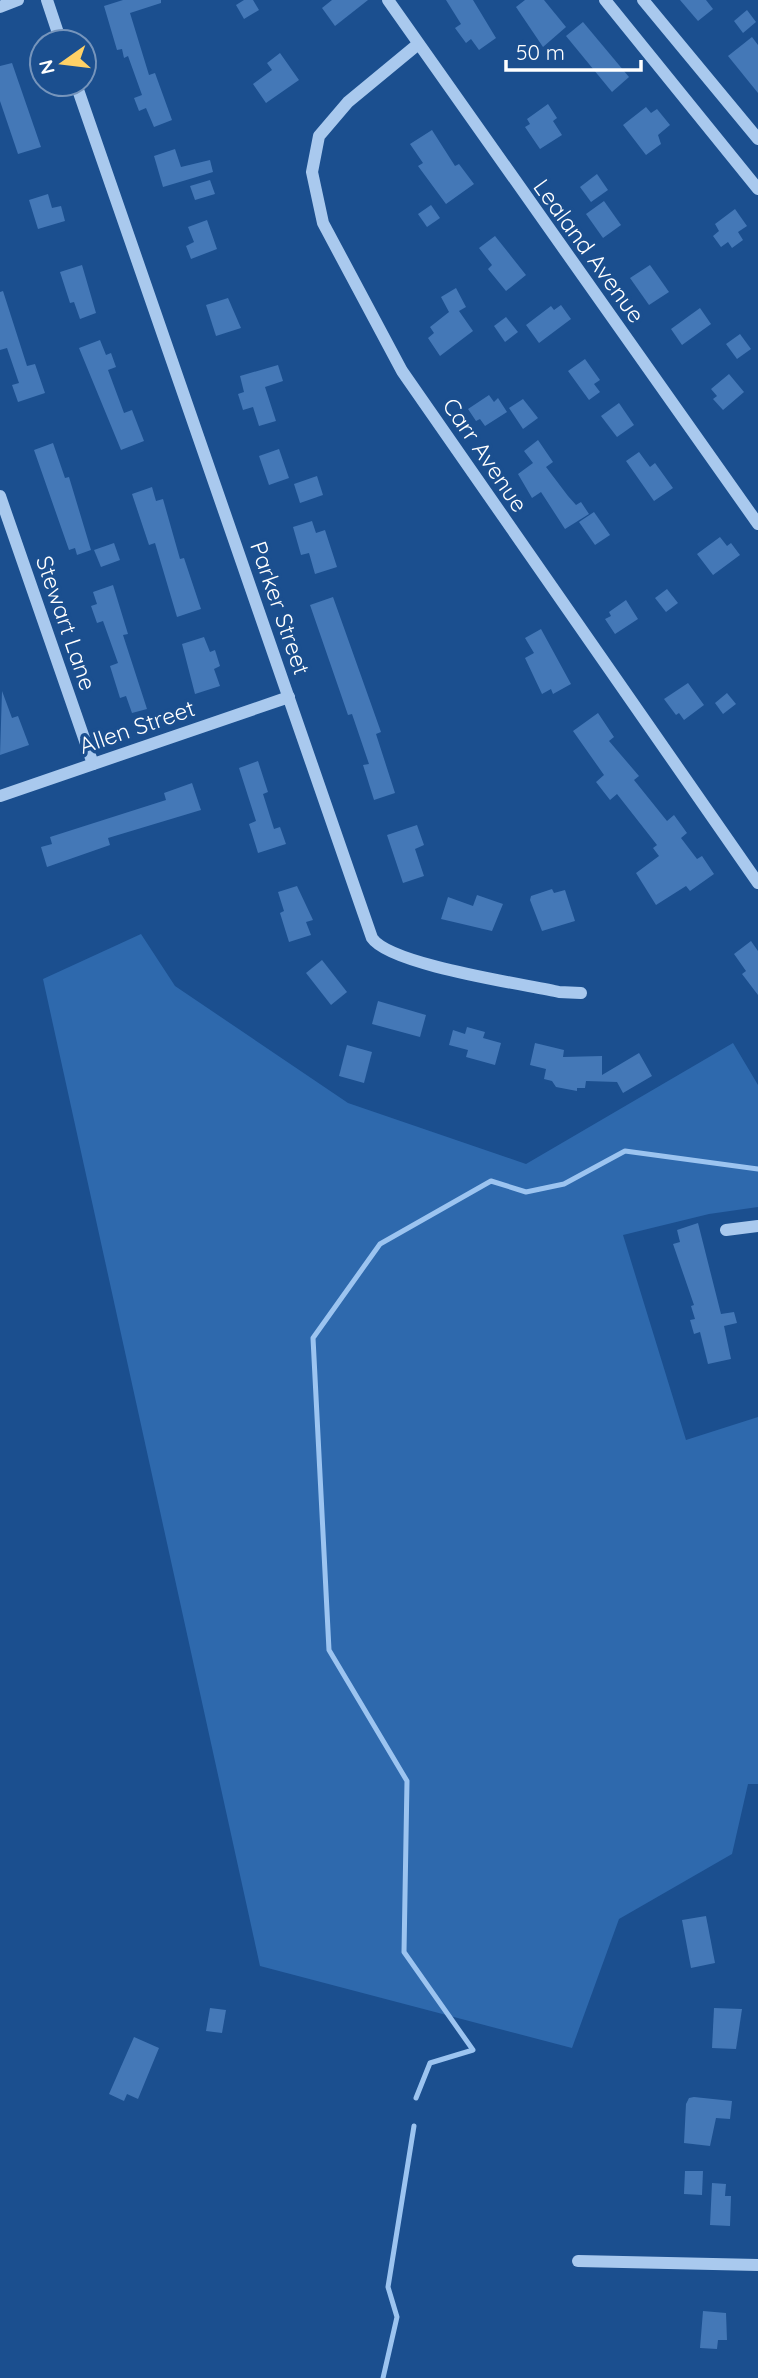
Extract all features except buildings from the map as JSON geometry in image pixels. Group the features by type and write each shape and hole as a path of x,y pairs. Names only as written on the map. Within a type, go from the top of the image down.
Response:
{"street":[{"path":"0,7 18,0"},
{"path":"47,0 56,28"},
{"name":"Lealand Avenue","path":"387,0 758,524"},
{"path":"605,0 758,189"},
{"path":"643,0 758,139"},
{"name":"Carr Avenue","path":"417,45 348,102 319,136 312,172 323,223 402,371 758,884"},
{"name":"Parker Street","path":"81,98 376,944 412,960 559,992 581,993"},
{"name":"Stewart Lane","path":"0,496 93,764"},
{"name":"Allen Street","path":"0,796 289,697"},
{"path":"726,1230 758,1226"},
{"path":"578,2261 758,2265"}],"shaded area":[{"path":"141,934 175,986 348,1103 526,1164 733,1043 758,1085 758,1207 709,1214 623,1235 686,1440 758,1417 758,1784 748,1784 732,1854 619,1919 572,2048 260,1966 43,979"}],"waterway":[{"path":"416,2098 430,2063 473,2050 404,1952 407,1781 329,1650 313,1338 380,1244 491,1181 526,1192 564,1184 625,1151 758,1169"},
{"path":"383,2378 397,2317 388,2287 414,2126"}]}
